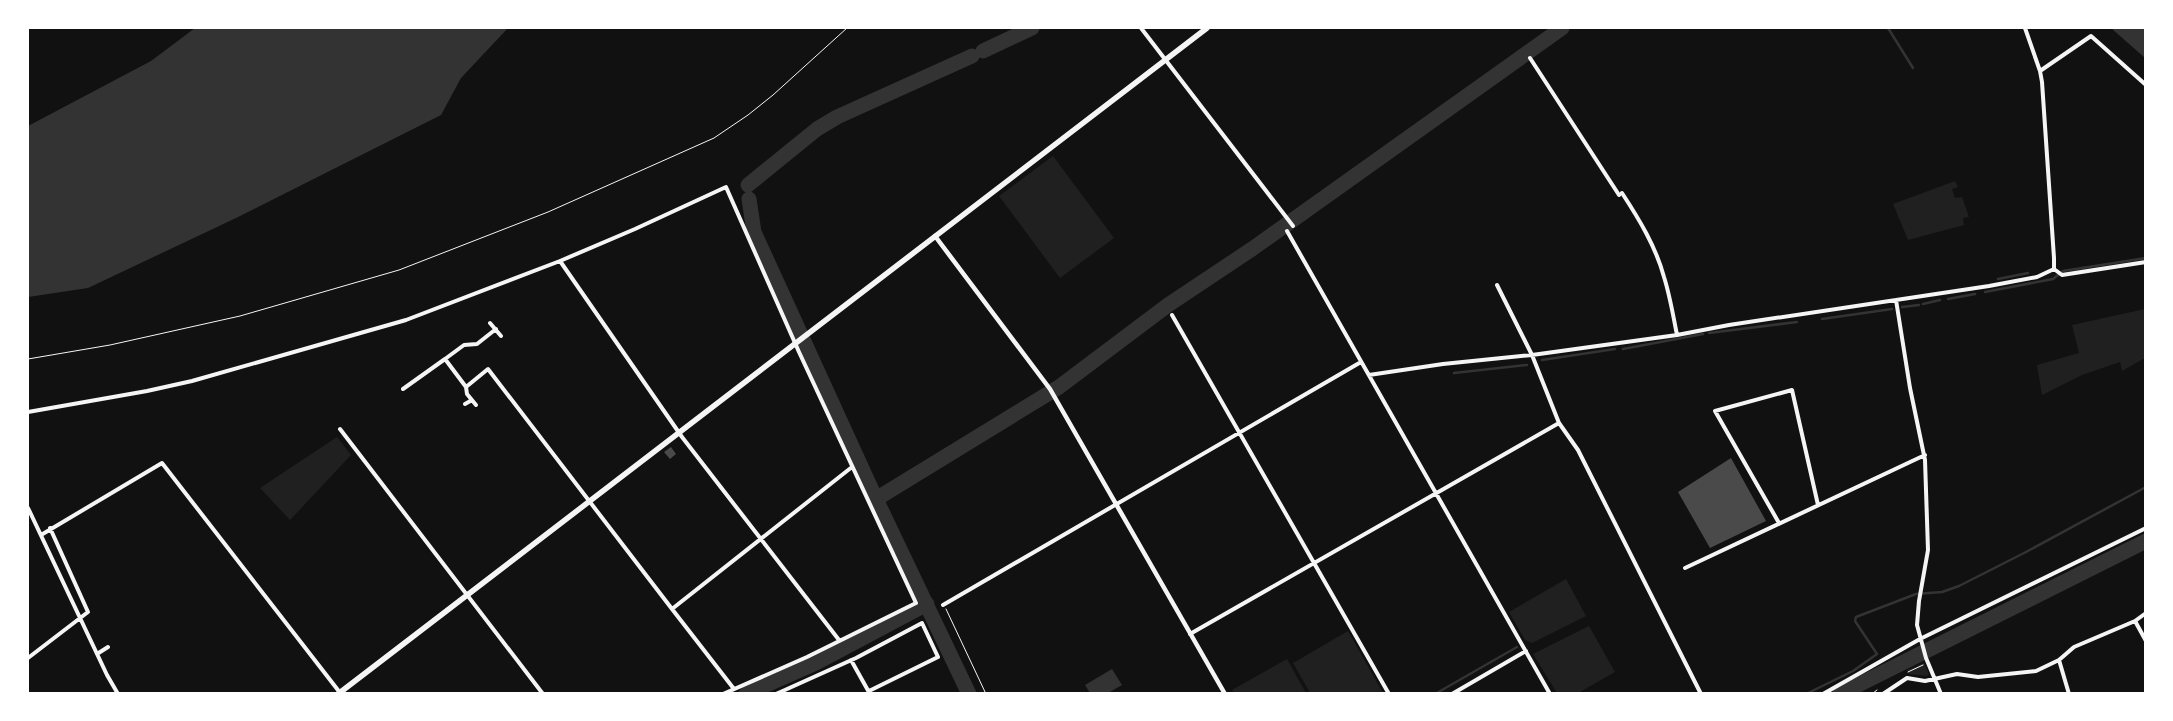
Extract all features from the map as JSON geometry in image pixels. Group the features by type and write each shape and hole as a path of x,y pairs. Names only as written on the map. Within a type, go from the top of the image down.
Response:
{"main road":[{"path":"339,693 1207,28"}],"street":[{"path":"1141,28 1293,226"},
{"path":"2025,28 2040,71 2054,269 2062,275 2146,262"},
{"path":"2040,71 2091,36 2146,85"},
{"path":"1530,58 1649,238 1664,276 1677,334"},
{"path":"28,412 156,389 307,349 413,318 560,261 726,187 852,468 916,603 852,636 839,640 723,694"},
{"path":"1287,231 1550,694"},
{"path":"935,236 1050,389 1225,694"},
{"path":"560,261 679,431 839,640"},
{"path":"1369,375 1443,364 1532,355 1677,334 2037,277 2054,269"},
{"path":"1497,285 1532,355 1559,423 1582,459 1701,694"},
{"path":"1896,300 1910,388 1925,455 1928,550 1919,601 1917,625 1926,658 1941,694"},
{"path":"1172,314 1389,694"},
{"path":"490,322 501,336"},
{"path":"403,388 464,345 477,344 496,329"},
{"path":"445,359 466,387 467,394 476,405"},
{"path":"943,604 1361,362"},
{"path":"466,387 488,369 734,689"},
{"path":"1779,523 1714,411 1792,390 1818,505"},
{"path":"466,404 472,400"},
{"path":"1190,634 1559,423"},
{"path":"340,429 543,694"},
{"path":"1685,568 1925,455"},
{"path":"41,535 162,463 339,693"},
{"path":"672,609 852,468"},
{"path":"28,508 118,694"},
{"path":"28,658 88,612 50,528"},
{"path":"1823,694 1920,640 2146,528"},
{"path":"1883,694 1907,678 1936,680 1957,674 1978,677 2036,671 2058,660 2074,647 2135,621 2146,613"},
{"path":"2135,621 2146,641"},
{"path":"776,694 851,660 922,623 938,657 870,692 851,660"},
{"path":"97,654 108,647"},
{"path":"1452,694 1526,651"},
{"path":"2058,660 2069,694"}],"path":[{"path":"28,359 110,345 240,316 399,270 548,212 714,138 773,95 847,28"},
{"path":"943,604 986,694"}],"shaded area":[{"path":"195,28 508,28 461,78 441,115 236,218 88,288 28,297 28,126 151,61"},
{"path":"2111,28 2145,28 2145,58"},
{"path":"1053,156 1114,238 1060,278 999,196"},
{"path":"1955,181 1958,187 1952,189 1955,198 1962,197 1969,217 1963,218 1964,225 1908,240 1893,204"},
{"path":"2145,309 2145,358 2122,371 2120,362 2082,375 2042,395 2037,365 2079,353 2072,325"},
{"path":"337,437 351,455 290,520 260,488"},
{"path":"1566,579 1586,616 1532,643 1525,640 1509,612"},
{"path":"1589,626 1615,672 1578,693 1557,693 1533,654"},
{"path":"1348,631 1383,693 1310,693 1293,663"},
{"path":"1287,659 1306,693 1235,694 1232,690"},
{"path":"1924,663 1929,674 1927,676 1909,674 1907,670"},
{"path":"1112,669 1122,685 1108,693 1090,693 1085,685"}],"building":[{"path":"671,447 676,454 670,459 664,452"},
{"path":"1731,458 1766,521 1710,548 1678,492"}],"waterway":[{"path":"983,51 1032,28"},
{"path":"876,499 1059,387 1168,305 1252,249 1562,28"},
{"path":"1888,28 1913,68"},
{"path":"748,185 817,129 837,117 972,56"},
{"path":"749,199 754,232 876,499 969,694"},
{"path":"1985,292 2053,279 2063,271 2146,258"},
{"path":"1998,279 2028,273"},
{"path":"1948,299 1975,294"},
{"path":"1923,304 1940,300"},
{"path":"1902,307 1919,305"},
{"path":"1822,319 1892,309"},
{"path":"1709,333 1797,322"},
{"path":"1623,349 1703,334"},
{"path":"1542,360 1615,349"},
{"path":"1454,373 1527,365"},
{"path":"1806,694 1853,671 1877,654 1855,621 1856,617 1916,594 1942,592 1959,586 2146,487"},
{"path":"1840,694 2146,541"},
{"path":"746,694 816,663 927,604"},
{"path":"1435,694 1517,647"}]}
